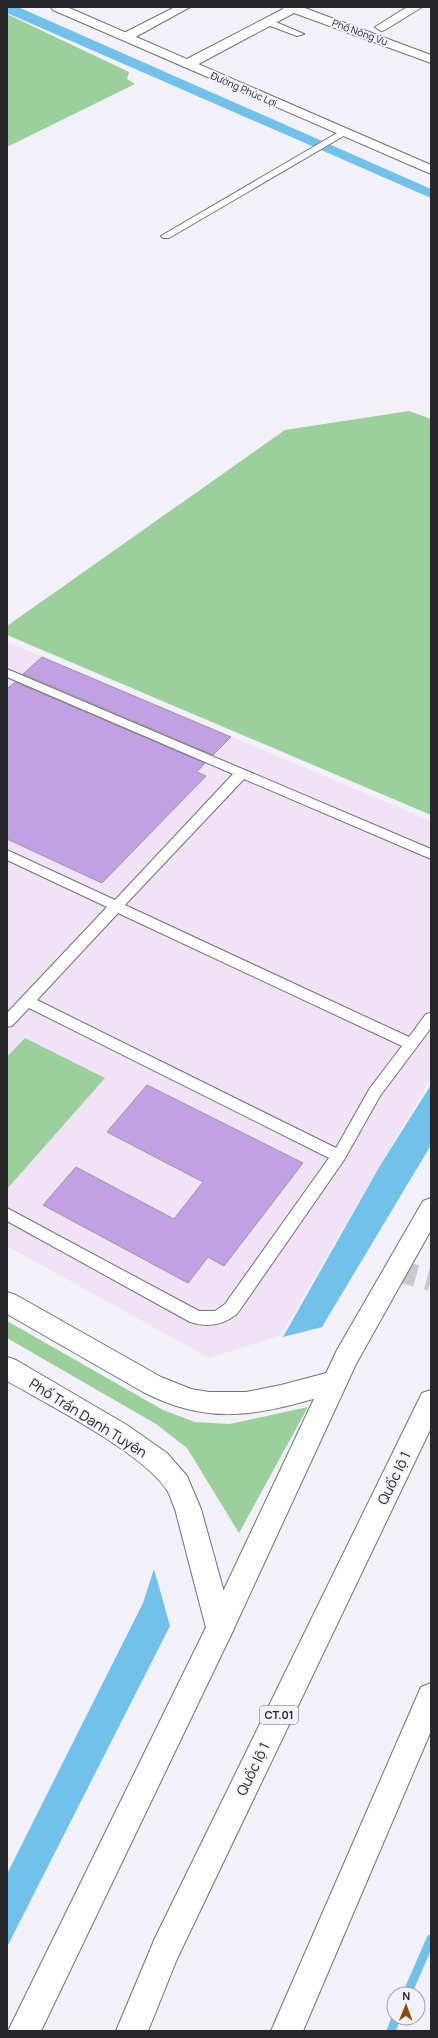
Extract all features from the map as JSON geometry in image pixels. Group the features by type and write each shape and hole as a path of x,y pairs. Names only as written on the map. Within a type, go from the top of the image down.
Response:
{"main road":[{"path":"126,37 184,7"},
{"path":"188,64 268,22 293,7"},
{"name":"Phố Nông Vụ","path":"293,7 431,59"},
{"path":"381,27 416,7"},
{"name":"Đường Phúc Lợi","path":"63,8 431,170"},
{"path":"367,22 396,32"},
{"path":"24,2031 220,1628 334,1382 349,1352 431,1208"},
{"path":"7,1302 154,1385 191,1400 218,1403 247,1403 272,1400 334,1382"},
{"name":"Phố Trần Danh Tuyên","path":"7,1368 118,1433 158,1461 178,1484 188,1509 220,1628"},
{"name":"Quốc lộ 1","path":"132,2031 170,1942 431,1401"},
{"path":"287,2031 431,1697"}],"lane":[{"path":"268,22 300,34"},
{"path":"166,236 344,132"},
{"path":"7,673 431,854"},
{"path":"7,1022 242,774"},
{"path":"7,855 411,1044"},
{"path":"27,1001 340,1156"},
{"path":"7,1214 196,1317 209,1320 222,1317 231,1309 340,1156 375,1092 431,1018"}],"shaded area":[{"path":"7,642 431,821 431,1078 281,1335 209,1358 7,1246"}],"green space":[{"path":"7,14 129,72 127,79 135,84 7,147"},
{"path":"409,411 431,419 431,815 7,635 7,626 285,430"},
{"path":"25,1038 105,1078 7,1189 7,1057"},
{"path":"7,1321 163,1410 195,1422 230,1424 308,1407 239,1533 187,1448 156,1424 7,1338"}],"water":[{"path":"7,7 18,7 431,189 431,198 7,13"},
{"path":"431,1085 431,1145 322,1327 283,1337 381,1164"},
{"path":"154,1569 170,1626 7,1947 7,1874 143,1603"}],"building":[{"path":"42,657 231,737 213,755 23,674"},
{"path":"15,682 205,763 197,772 206,776 102,883 7,839 7,689"},
{"path":"147,1085 303,1163 224,1266 208,1257 188,1283 43,1205 76,1167 174,1219 203,1182 107,1132"}],"waterway":[{"path":"410,1986 431,1939"},
{"path":"391,2031 393,2026"}],"tunnel":[{"path":"395,1270 431,1280"}]}
